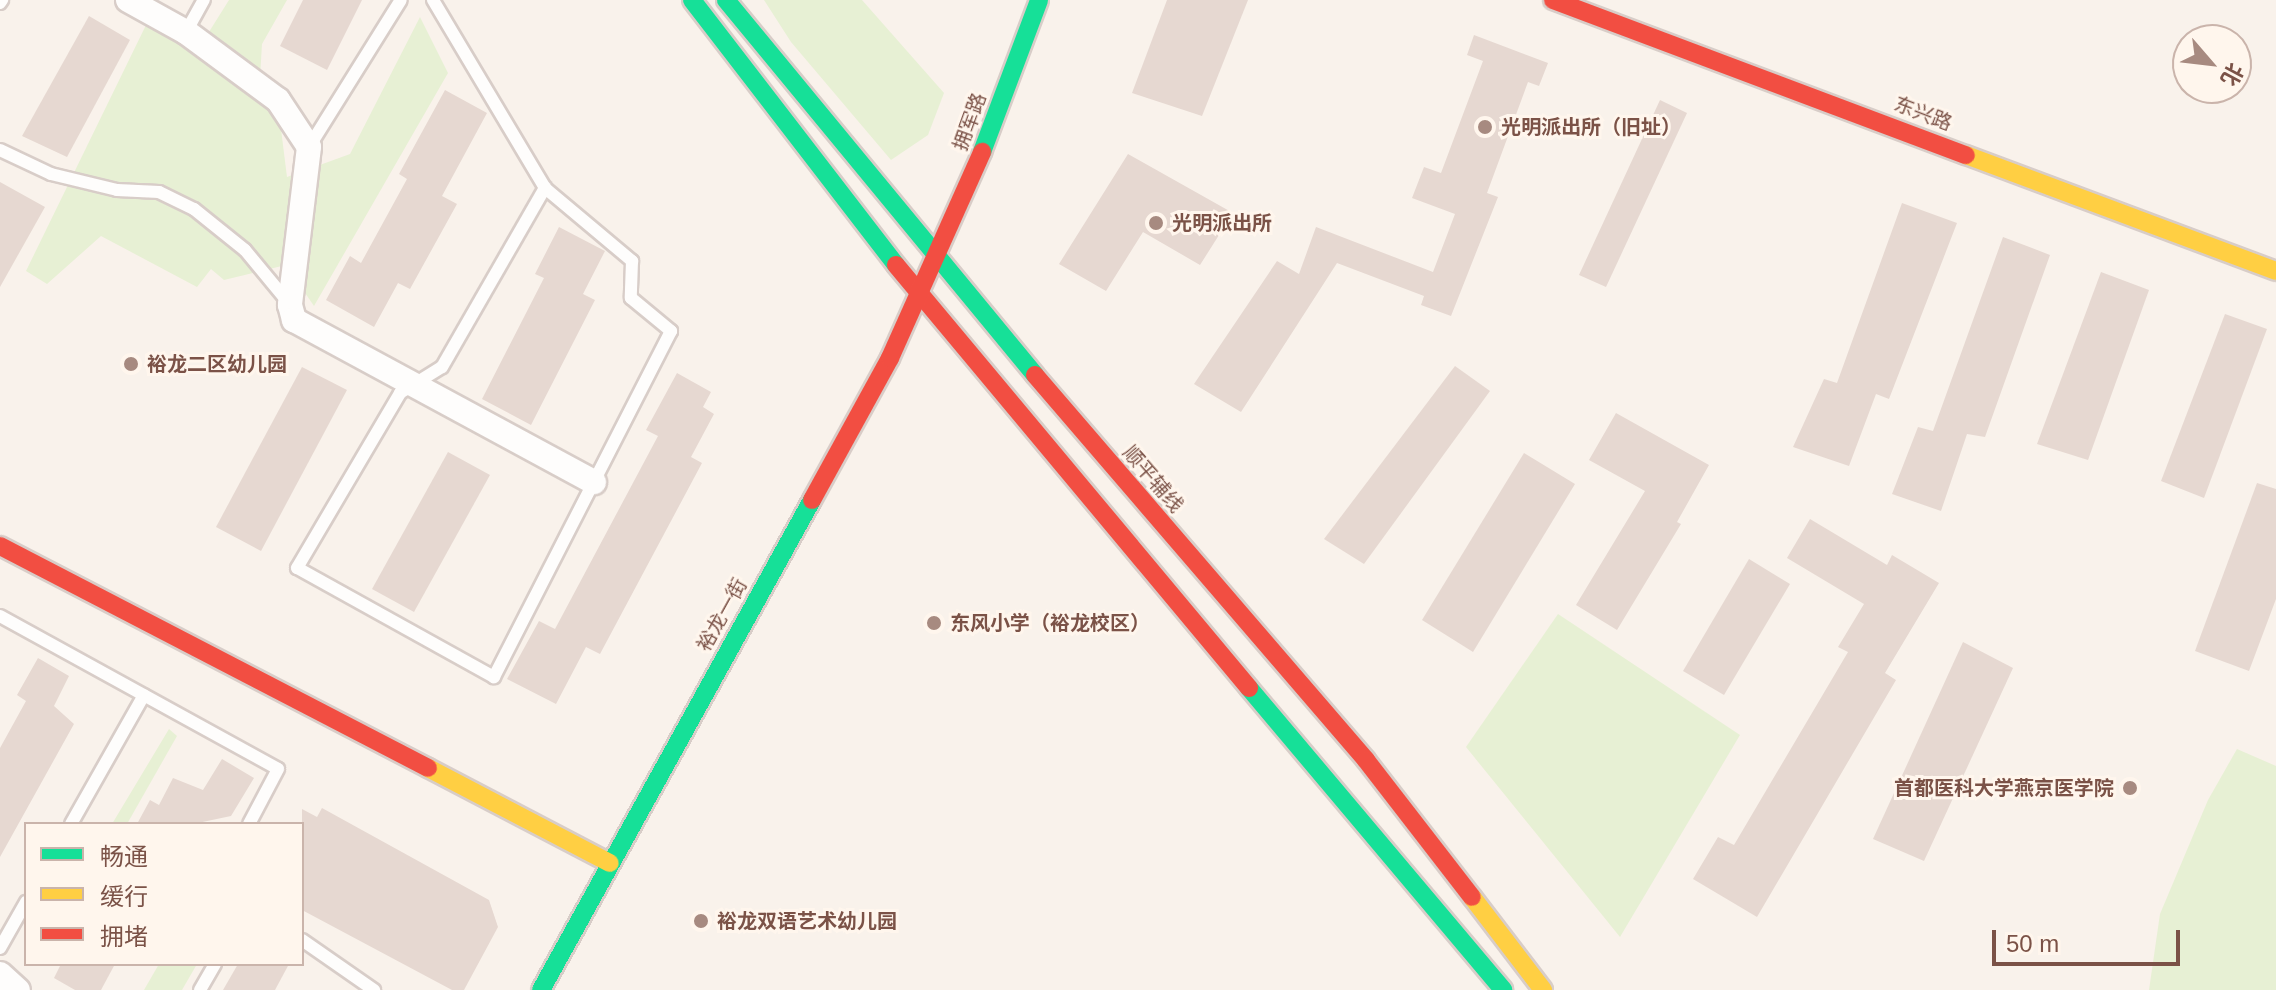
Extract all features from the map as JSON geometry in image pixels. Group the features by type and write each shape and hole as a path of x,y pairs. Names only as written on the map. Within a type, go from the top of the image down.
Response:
{"street":[{"path":"128,0 186,32 278,100 309,147 290,305 294,320 594,482"},
{"path":"692,0 919,295 1503,990"},
{"name":"顺平辅线","path":"726,0 937,257 1366,760 1543,990"},
{"name":"拥军路","path":"937,257 964,201 1039,0"},
{"name":"东兴路","path":"1553,0 2276,271"},
{"name":"裕龙一街","path":"541,990 882,372 937,257"},
{"path":"0,546 610,863"},
{"path":"0,974 18,990"}],"lane":[{"path":"186,32 204,0"},
{"path":"309,147 401,0"},
{"path":"433,0 545,188 632,261 631,298 671,331 494,677 297,568 400,393 442,367 545,188"},
{"path":"0,150 51,174 117,190 159,192 194,209 245,250 290,305"},
{"path":"0,616 278,769 250,822"},
{"path":"72,822 144,695"},
{"path":"0,948 24,906"},
{"path":"304,941 374,990"},
{"path":"200,990 214,966"}],"green space":[{"path":"229,0 287,0 262,44 259,94 280,121 287,177 350,154 420,17 448,73 314,306 286,265 224,280 211,269 197,287 101,236 47,284 26,271 147,23 197,51"},
{"path":"764,0 862,0 944,93 928,135 891,160 791,42"},
{"path":"1558,614 1740,735 1620,937 1466,747"},
{"path":"169,729 177,736 128,822 113,822"},
{"path":"2237,749 2276,766 2276,990 2149,990 2160,914 2208,800"},
{"path":"158,966 196,966 182,990 144,990"}],"building":[{"path":"303,0 362,0 327,70 280,46"},
{"path":"1167,0 1248,0 1202,116 1132,93"},
{"path":"89,16 130,40 67,157 22,136"},
{"path":"1474,35 1548,63 1539,86 1528,82 1487,193 1498,197 1451,316 1421,305 1424,296 1337,263 1241,412 1194,384 1277,261 1299,274 1316,227 1433,272 1455,214 1412,198 1424,167 1441,173 1483,61 1467,55"},
{"path":"445,90 487,113 442,196 457,204 410,289 398,283 374,327 326,300 350,256 361,263 407,179 399,174"},
{"path":"1660,100 1687,113 1606,287 1579,275"},
{"name":"光明派出所","path":"1128,154 1233,213 1200,265 1143,232 1106,291 1059,264"},
{"path":"0,182 45,207 0,287"},
{"path":"1902,203 1957,223 1889,399 1876,394 1849,466 1793,447 1824,379 1837,383"},
{"path":"559,227 605,251 583,294 595,300 531,425 482,399 544,278 535,274"},
{"path":"2003,237 2050,255 1985,437 1967,434 1941,511 1892,494 1918,427 1933,431"},
{"path":"2101,272 2149,290 2088,460 2037,444"},
{"path":"2225,314 2267,329 2204,498 2161,481"},
{"path":"1455,366 1490,391 1364,564 1324,539"},
{"path":"302,367 347,390 261,551 216,527"},
{"path":"677,373 711,392 703,407 714,414 691,457 702,463 600,654 586,647 556,704 507,679 539,621 555,629 658,436 646,430"},
{"path":"1616,413 1709,465 1677,522 1681,524 1617,630 1576,605 1645,491 1589,460"},
{"path":"448,452 490,475 414,612 372,589"},
{"path":"1524,453 1575,484 1473,652 1422,620"},
{"path":"2257,483 2276,489 2276,599 2249,671 2195,651"},
{"path":"1810,519 1887,565 1892,555 1939,583 1885,673 1896,680 1757,917 1693,879 1718,837 1734,845 1848,652 1838,647 1864,604 1787,558"},
{"path":"1749,559 1790,584 1724,695 1683,671"},
{"path":"1963,642 2013,668 1924,861 1873,839"},
{"path":"38,658 69,676 54,706 74,724 0,857 0,748 26,701 17,695"},
{"path":"222,759 254,778 231,816 202,822 138,822 150,800 159,805 173,778 203,790"},
{"path":"322,808 489,900 498,927 464,990 452,990 304,911 302,809 317,817"},
{"path":"60,966 114,966 101,990 75,990 54,978"},
{"path":"237,966 288,966 275,990 223,990"}],"traffic: fast":[{"path":"692,0 896,265"},
{"path":"726,0 1035,375"},
{"path":"982,152 1039,0"},
{"path":"541,990 812,500"},
{"path":"1249,688 1503,990"}],"traffic: slow":[{"path":"1966,155 2276,271"},
{"path":"428,768 610,863"},
{"path":"1472,897 1543,990"}],"traffic: jam":[{"path":"1553,0 1966,155"},
{"path":"812,500 890,358 982,152"},
{"path":"896,265 1249,688"},
{"path":"1035,375 1366,760 1472,897"},
{"path":"0,546 428,768"}],"place":[{"name":"光明派出所（旧址）","path":"1485,127"},
{"name":"光明派出所","path":"1156,223"},
{"name":"裕龙二区幼儿园","path":"131,364"},
{"name":"东风小学（裕龙校区）","path":"934,623"},
{"name":"首都医科大学燕京医学院","path":"2130,788"},
{"name":"裕龙双语艺术幼儿园","path":"701,921"}]}
